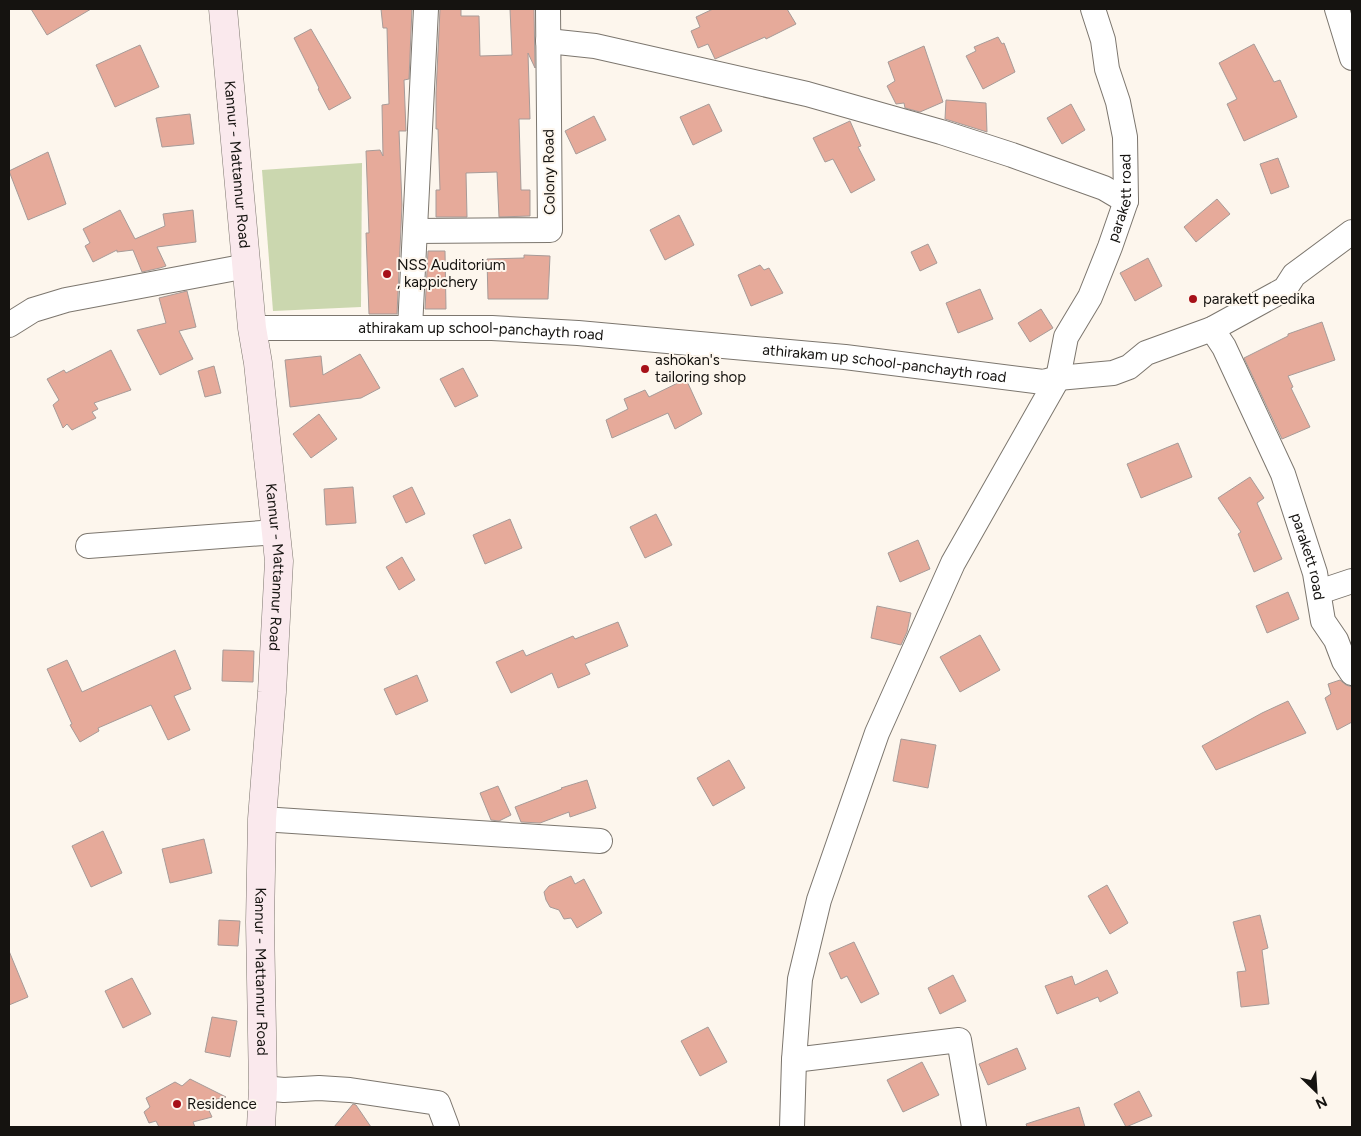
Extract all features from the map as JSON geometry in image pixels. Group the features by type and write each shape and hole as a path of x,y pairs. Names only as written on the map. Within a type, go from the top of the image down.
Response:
{"main road":[{"name":"Kannur - Mattannur Road","path":"223,9 252,328 258,363 279,561 272,692 262,819 260,922 263,1088 261,1127"}],"street":[{"path":"410,328 426,9"},
{"name":"Colony Road","path":"415,230 550,230 548,9"},
{"name":"parakett road","path":"792,1127 794,1060 800,979 819,900 876,734 953,563 1058,378 1066,337 1090,297 1126,201 1126,137 1118,102 1107,69 1103,40 1093,9"},
{"path":"1337,9 1352,58"},
{"path":"548,41 595,46 807,94 1012,155 1104,188 1126,201"},
{"name":"athirakam up school-panchayth road","path":"252,328 492,328 845,357 1043,382 1058,378 1113,373 1129,367 1146,353 1212,329 1284,289 1294,274 1352,232"},
{"path":"9,325 33,310 66,300 247,266"},
{"name":"parakett road","path":"1212,329 1224,347 1283,474 1315,573 1324,621 1336,640 1344,661 1352,673"},
{"path":"88,546 276,532"},
{"path":"1319,592 1352,581"},
{"path":"262,819 600,841"},
{"path":"794,1060 958,1040 974,1127"},
{"path":"263,1088 350,1090 438,1103 447,1127"}],"green space":[{"path":"362,163 361,307 273,311 262,170"}],"building":[{"path":"31,9 91,9 47,35"},
{"path":"381,9 412,9 409,79 404,80 406,131 399,131 402,205 397,314 369,314 366,233 369,233 366,151 380,150 383,156 382,105 389,104 387,28 383,28"},
{"path":"440,9 461,9 461,16 479,16 480,56 512,55 510,9 534,9 535,68 528,53 530,119 519,119 521,190 530,190 530,216 499,217 497,172 466,173 467,217 436,217 436,190 440,190 436,93"},
{"path":"713,9 787,9 796,24 766,39 765,37 715,59 708,44 698,48 691,31 700,27 696,17"},
{"path":"311,29 351,98 329,110 294,38"},
{"path":"998,37 1002,44 1004,43 1015,72 983,89 966,56 976,51 974,47"},
{"path":"1254,44 1274,82 1280,80 1297,117 1244,141 1227,104 1237,99 1219,63"},
{"path":"140,45 159,87 115,107 96,65"},
{"path":"924,46 943,102 920,112 905,108 904,103 896,104 887,86 895,81 888,62"},
{"path":"946,100 986,103 987,132 945,119"},
{"path":"709,104 722,131 693,145 680,117"},
{"path":"1071,104 1085,130 1062,144 1047,118"},
{"path":"190,114 194,144 162,147 156,118"},
{"path":"594,116 606,140 576,154 565,131"},
{"path":"850,121 861,146 858,147 875,180 851,193 833,159 825,162 813,138"},
{"path":"48,152 66,204 28,220 9,171"},
{"path":"1278,158 1289,187 1271,194 1260,164"},
{"path":"1217,199 1230,214 1196,242 1184,227"},
{"path":"120,210 135,239 165,226 163,214 193,210 196,242 157,247 166,266 142,272 133,250 117,252 117,250 93,262 85,246 90,243 83,229"},
{"path":"679,215 694,245 665,260 650,230"},
{"path":"928,244 937,263 920,271 911,252"},
{"path":"428,251 445,251 446,309 425,309"},
{"path":"524,255 550,256 548,299 488,299 487,259 524,258"},
{"path":"1148,258 1162,286 1135,301 1120,273"},
{"path":"760,265 764,270 769,268 783,293 751,306 738,275"},
{"path":"980,289 993,319 958,333 946,303"},
{"path":"187,291 196,327 179,331 193,359 160,375 137,330 166,323 159,298"},
{"path":"1041,309 1053,328 1030,342 1018,323"},
{"path":"1322,322 1335,360 1288,376 1293,387 1291,388 1310,427 1282,439 1244,358 1288,336 1288,334"},
{"path":"111,350 131,390 94,403 98,409 92,412 96,418 72,430 67,424 63,428 53,405 59,400 47,379 64,370 66,373"},
{"path":"360,354 380,388 361,398 290,407 285,360 321,356 323,375"},
{"path":"214,366 221,393 205,397 198,371"},
{"path":"463,368 478,396 455,407 440,379"},
{"path":"686,379 702,414 675,429 668,413 612,438 606,420 628,409 624,399 645,390 649,397"},
{"path":"319,414 337,439 311,458 293,434"},
{"path":"1178,443 1192,477 1141,498 1127,464"},
{"path":"1250,477 1264,498 1257,503 1282,559 1254,572 1238,534 1241,532 1218,498"},
{"path":"353,487 356,523 326,525 324,489"},
{"path":"412,487 425,514 406,523 393,496"},
{"path":"656,514 672,545 645,558 630,527"},
{"path":"510,519 522,548 485,564 473,535"},
{"path":"918,540 930,569 900,582 888,553"},
{"path":"402,557 415,580 399,590 386,567"},
{"path":"1288,592 1299,619 1267,633 1256,606"},
{"path":"877,606 911,613 907,632 901,645 871,638"},
{"path":"618,622 628,646 585,664 590,674 558,688 552,673 511,693 496,662 523,650 526,656 573,636 575,639"},
{"path":"980,635 1000,670 960,692 940,657"},
{"path":"175,650 191,689 174,696 190,730 168,740 151,705 98,728 99,731 80,742 70,725 72,724 47,669 67,660 82,692"},
{"path":"223,650 254,651 253,682 222,681"},
{"path":"417,675 428,701 396,715 384,689"},
{"path":"1340,680 1352,687 1352,722 1337,730 1325,698 1331,694 1328,684"},
{"path":"1288,701 1306,733 1216,770 1202,746"},
{"path":"901,739 936,745 928,788 893,781"},
{"path":"729,760 745,788 713,806 697,778"},
{"path":"587,780 596,808 570,817 569,812 540,823 521,822 515,807 561,788"},
{"path":"498,786 511,815 499,821 491,820 480,793"},
{"path":"103,831 122,873 91,887 72,846"},
{"path":"204,839 212,873 170,883 162,849"},
{"path":"571,876 575,884 584,879 602,913 577,928 571,918 564,919 559,910 550,907 544,892 549,886"},
{"path":"1107,885 1128,923 1110,934 1088,896"},
{"path":"1260,915 1268,948 1262,950 1269,1004 1241,1007 1237,972 1246,971 1233,922"},
{"path":"219,920 240,921 238,946 218,945"},
{"path":"854,942 879,994 861,1003 847,976 841,979 829,953"},
{"path":"9,951 28,997 9,1005"},
{"path":"1107,970 1118,993 1100,1002 1098,997 1057,1014 1045,986 1072,976 1075,985"},
{"path":"953,975 966,1001 940,1014 928,988"},
{"path":"132,978 151,1014 123,1028 105,991"},
{"path":"212,1017 237,1021 230,1057 205,1052"},
{"path":"708,1027 727,1062 700,1076 681,1041"},
{"path":"1017,1048 1026,1069 988,1085 979,1064"},
{"path":"922,1062 939,1095 903,1112 887,1080"},
{"name":"Residence","path":"190,1079 226,1097 205,1102 212,1117 193,1122 195,1127 159,1127 156,1121 149,1123 144,1112 150,1107 146,1098 175,1082 182,1086"},
{"path":"1139,1091 1152,1116 1126,1127 1114,1104"},
{"path":"353,1104 356,1105 371,1127 334,1127"},
{"path":"1079,1107 1085,1127 1027,1127 1026,1124"}],"place":[{"name":"NSS Auditorium , kappichery","path":"387,274"},
{"name":"parakett peedika","path":"1193,299"},
{"name":"ashokan's tailoring shop","path":"645,369"},
{"name":"Residence","path":"177,1104"}]}
